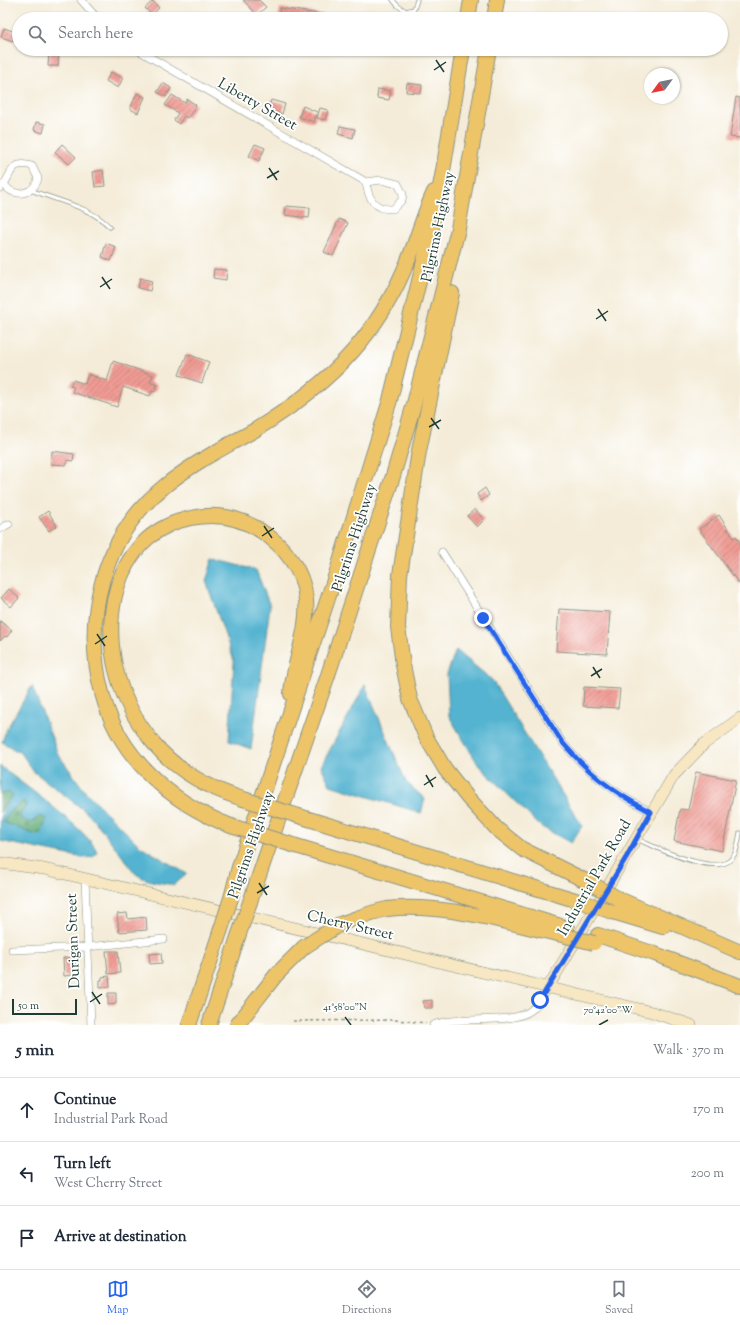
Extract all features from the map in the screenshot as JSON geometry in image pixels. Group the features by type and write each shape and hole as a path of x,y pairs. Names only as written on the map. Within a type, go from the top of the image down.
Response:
{"highway":[{"path":"469,12 471,0"},
{"path":"495,12 497,0"},
{"name":"Pilgrims Highway","path":"189,1025 289,714 338,568 390,400 420,280 443,171 462,56"},
{"name":"Pilgrims Highway","path":"209,1025 295,773 393,476 421,375 458,229 488,56"},
{"path":"443,171 426,209 410,255 394,293 354,351 319,385 297,402 180,474 151,498 130,523 118,541 104,574 95,614 94,653 97,675 110,718 131,753 155,781 194,810 231,826 564,931 656,954 740,986"},
{"path":"458,229 455,279 419,451 400,575 398,627 403,665 410,699 426,737 445,769 468,798 497,829 522,849 564,872 590,883 619,899 740,952"},
{"path":"289,714 292,676 305,622 306,600 297,568 284,549 259,530 237,519 226,517 208,516 185,520 166,527 148,538 130,558 123,569 114,600 112,632 113,650 121,686 138,722 160,751 183,770 196,779 221,792 715,942"},
{"path":"237,1025 276,975 304,947 340,924 386,909 424,908 564,931"}],"main road":[{"name":"Industrial Park Road","path":"547,989 674,775 688,759 712,737 740,718"},
{"name":"Cherry Street","path":"0,863 44,869 332,936 547,989 652,1012 691,1025"}],"street":[{"path":"81,0 92,12"},
{"name":"Liberty Street","path":"148,56 366,182"},
{"path":"25,164 32,166 38,178 37,183 31,190 18,194 2,186 12,169 17,165 25,164"},
{"path":"381,180 398,184 403,194 402,200 392,210 384,210 376,206 368,192 366,182 381,180"},
{"path":"0,529 9,524"},
{"path":"442,552 562,742 580,763 606,786 651,812"},
{"name":"Durigan Street","path":"85,879 91,1025"},
{"path":"12,950 87,947 164,939"},
{"path":"435,1024 511,1017 525,1014 532,1010 547,989"}],"lane":[{"path":"393,0 398,6 406,11 414,9 417,0"},
{"path":"31,190 87,210 102,219 110,227"},
{"path":"636,839 670,853 708,865 718,865 729,861 734,856 740,833"}],"path":[{"path":"293,1021 396,1020 435,1024"}],"green space":[{"path":"9,792 13,795 0,813 0,794"},
{"path":"24,801 27,805 21,812 33,822 40,816 46,820 42,831 36,835 3,822 9,812"}],"water":[{"path":"213,559 256,570 270,606 251,749 229,741 234,661 206,581"},
{"path":"456,650 492,680 582,826 571,843 540,826 479,766 449,716 447,674"},
{"path":"365,685 406,782 425,799 421,813 330,785 321,766"},
{"path":"32,686 58,754 84,790 139,845 187,874 174,885 148,880 135,873 99,826 85,811 33,771 22,754 2,742 6,730"},
{"path":"0,766 69,820 92,843 97,852 93,857 84,858 0,841 0,826 3,811 13,795 9,792 0,794","holes":["24,801 27,805 21,812 20,818 30,823 40,816 46,820 43,829 36,835 3,822 9,812"]}],"building":[{"path":"243,0 259,0 266,7 260,12 254,12"},
{"path":"153,1 159,8 155,12 149,12 145,8"},
{"path":"280,8 306,12 279,12"},
{"path":"4,28 12,31 12,41 1,37"},
{"path":"49,56 59,56 58,66 48,66"},
{"path":"111,72 123,78 118,88 106,81"},
{"path":"163,83 171,88 166,97 157,92"},
{"path":"407,83 422,85 421,93 406,92"},
{"path":"378,89 391,91 389,100 377,98"},
{"path":"137,93 145,97 138,113 130,109"},
{"path":"172,95 185,103 187,99 196,105 188,118 184,116 179,124 174,120 178,113 165,105"},
{"path":"736,97 740,98 740,138 730,137"},
{"path":"271,100 285,104 282,114 268,110"},
{"path":"303,106 317,112 314,122 299,117"},
{"path":"320,108 328,110 325,120 317,118"},
{"path":"36,122 45,124 43,133 34,130"},
{"path":"340,126 355,129 353,138 338,134"},
{"path":"62,144 76,157 69,164 55,152"},
{"path":"255,144 265,148 259,161 249,156"},
{"path":"103,170 105,186 95,187 93,172"},
{"path":"286,206 310,208 309,218 285,215"},
{"path":"339,219 348,223 333,256 324,252"},
{"path":"106,243 116,247 111,261 102,257"},
{"path":"214,269 227,270 226,280 213,278"},
{"path":"140,278 152,281 150,291 138,288"},
{"path":"187,354 209,362 202,383 179,375"},
{"path":"113,361 153,375 150,382 157,385 155,392 152,391 150,396 123,387 117,407 72,392 74,387 70,386 73,380 85,384 88,374 107,381"},
{"path":"52,451 74,454 73,461 67,460 66,465 51,464"},
{"path":"485,488 489,495 481,501 477,494"},
{"path":"475,509 484,520 477,527 467,516"},
{"path":"48,511 57,526 49,531 39,517"},
{"path":"719,515 734,538 736,536 740,542 740,585 699,529"},
{"path":"9,589 19,598 11,607 1,598"},
{"path":"559,609 610,612 607,654 556,651"},
{"path":"0,621 12,630 7,637 5,636 0,641"},
{"path":"584,687 620,689 618,708 583,706"},
{"path":"696,772 736,780 722,851 674,841 680,809 688,810"},
{"path":"127,913 128,919 146,917 147,930 119,932 117,914"},
{"path":"106,951 118,951 120,973 108,974"},
{"path":"161,953 162,963 150,964 149,954"},
{"path":"75,957 76,971 73,971 73,975 64,976 63,958"},
{"path":"109,976 110,987 100,988 100,980 102,980 102,977"},
{"path":"108,993 116,993 116,1004 108,1005"},
{"path":"432,1000 432,1008 424,1008 423,1001"}],"route":[{"path":"483,618 562,742 576,759 606,786 629,801 651,812 627,856 540,1000"}]}
